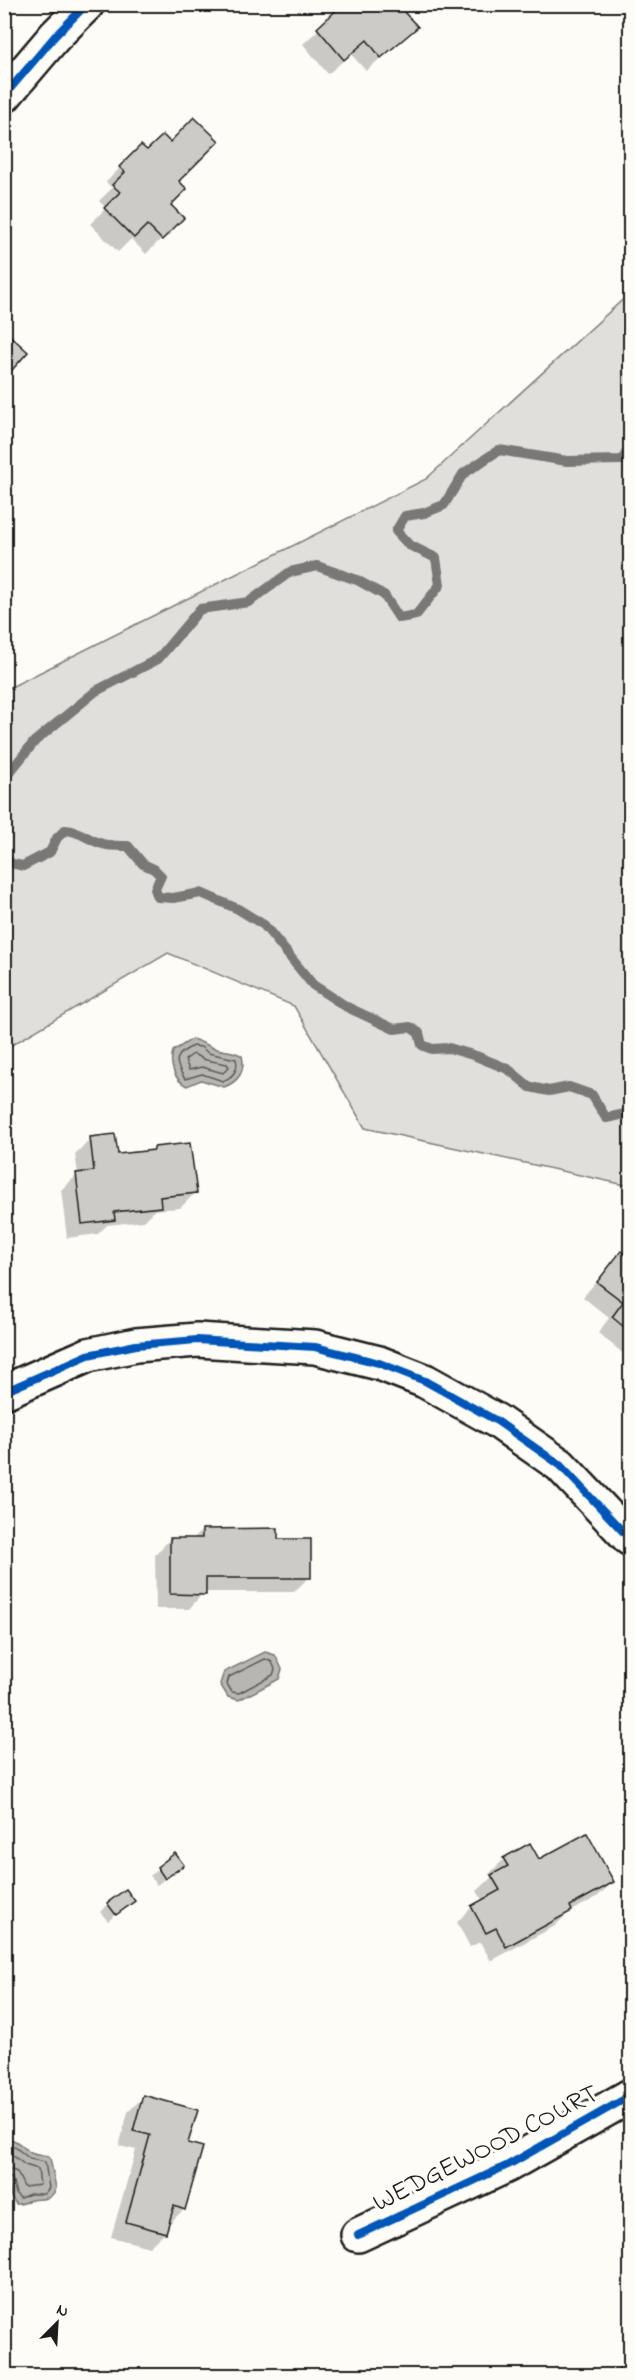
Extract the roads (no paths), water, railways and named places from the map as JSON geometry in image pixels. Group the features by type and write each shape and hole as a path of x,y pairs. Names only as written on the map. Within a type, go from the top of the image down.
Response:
{"street":[{"path":"4,96 55,36 87,4"},
{"path":"4,1392 88,1355 136,1345 197,1340 315,1347 379,1363 425,1381 497,1421 561,1465 630,1539"},
{"name":"WEDGEWOOD COURT","path":"358,2235 508,2165 630,2096"}],"water":[{"path":"192,1039 242,1056 242,1071 237,1079 224,1087 201,1080 187,1086 179,1080 172,1066 173,1051"},
{"path":"265,1652 275,1655 282,1669 279,1679 239,1700 228,1697 220,1684 224,1672"},
{"path":"11,2139 31,2153 50,2158 56,2188 52,2196 16,2204 11,2197 5,2178 4,2141"}],"waterway":[{"path":"4,779 35,741 96,691 158,659 200,609 249,602 290,572 317,566 357,580 384,595 399,618 416,615 440,585 436,558 409,545 396,531 405,516 424,513 444,505 463,474 499,450 567,461 622,460 630,447"},
{"path":"4,857 10,863 23,866 50,852 57,838 65,830 76,832 101,844 128,846 143,864 154,869 161,876 155,889 158,897 173,898 201,893 238,909 264,925 313,985 347,1007 394,1029 410,1027 419,1033 422,1045 432,1049 449,1048 508,1069 530,1087 549,1091 569,1087 592,1095 606,1118 630,1113"}]}
